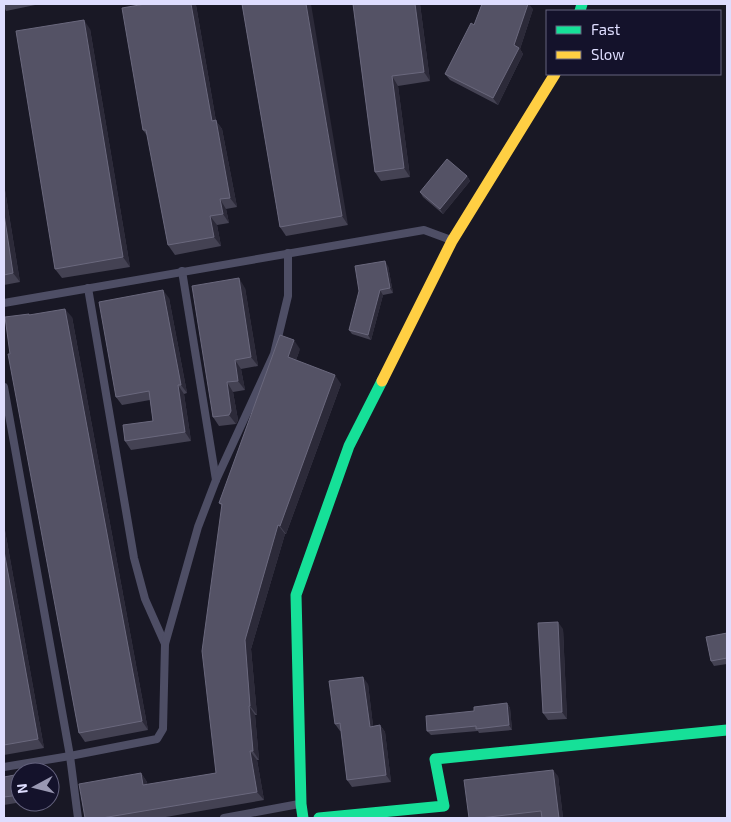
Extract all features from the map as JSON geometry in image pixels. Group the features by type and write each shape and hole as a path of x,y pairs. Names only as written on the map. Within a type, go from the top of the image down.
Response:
{"main road":[{"path":"303,818 301,804 296,595 349,446 452,241 554,75"},
{"path":"319,818 444,806 435,760 727,730"}],"lane":[{"path":"4,303 424,230 452,241"},
{"path":"4,767 157,738 163,729 165,644 198,527 216,480 274,354 288,296 288,253"},
{"path":"182,272 216,480"},
{"path":"88,288 134,558 145,599 165,644"},
{"path":"4,388 70,756 78,818"},
{"path":"224,818 301,804"}],"building":[{"path":"145,4 191,4 212,121 216,120 230,198 220,199 223,214 210,216 214,237 168,245 146,130 143,130 122,8"},
{"path":"242,4 306,4 342,216 280,227"},
{"path":"353,4 415,4 424,72 392,76 404,168 375,172"},
{"path":"482,4 528,4 514,45 519,48 493,98 445,74 471,23 474,25"},
{"path":"84,20 123,257 55,269 16,31"},
{"path":"447,159 467,176 440,209 420,192"},
{"path":"4,214 13,273 4,275"},
{"path":"385,261 390,288 380,290 368,335 349,330 359,291 355,266"},
{"path":"239,278 251,357 235,360 238,381 227,382 231,411 229,415 213,417 192,286"},
{"path":"163,290 181,385 178,385 185,432 125,441 123,425 153,421 149,391 116,397 99,302"},
{"path":"65,309 142,721 79,733 8,354 10,354 5,317"},
{"path":"280,335 294,340 288,357 335,375 280,526 278,525 245,640 253,751 250,751 257,792 102,818 85,818 79,784 141,773 143,785 216,773 202,651 222,504 219,503"},
{"path":"4,551 38,739 4,745"},
{"path":"558,622 562,712 543,713 538,623"},
{"path":"727,633 727,658 711,661 706,637"},
{"path":"363,677 370,727 380,725 386,775 347,780 340,723 335,724 329,681"},
{"path":"507,703 509,725 476,729 476,726 427,731 426,716 474,711 474,707"},
{"path":"553,770 559,818 542,818 541,811 469,818 464,780"},
{"path":"10,776 10,796 4,797 4,777"}],"traffic: fast":[{"path":"580,10 582,4"},
{"path":"303,818 301,804 296,595 349,446 382,381"},
{"path":"319,818 444,806 435,759 727,730"}],"traffic: slow":[{"path":"382,381 452,241 554,75"}]}
